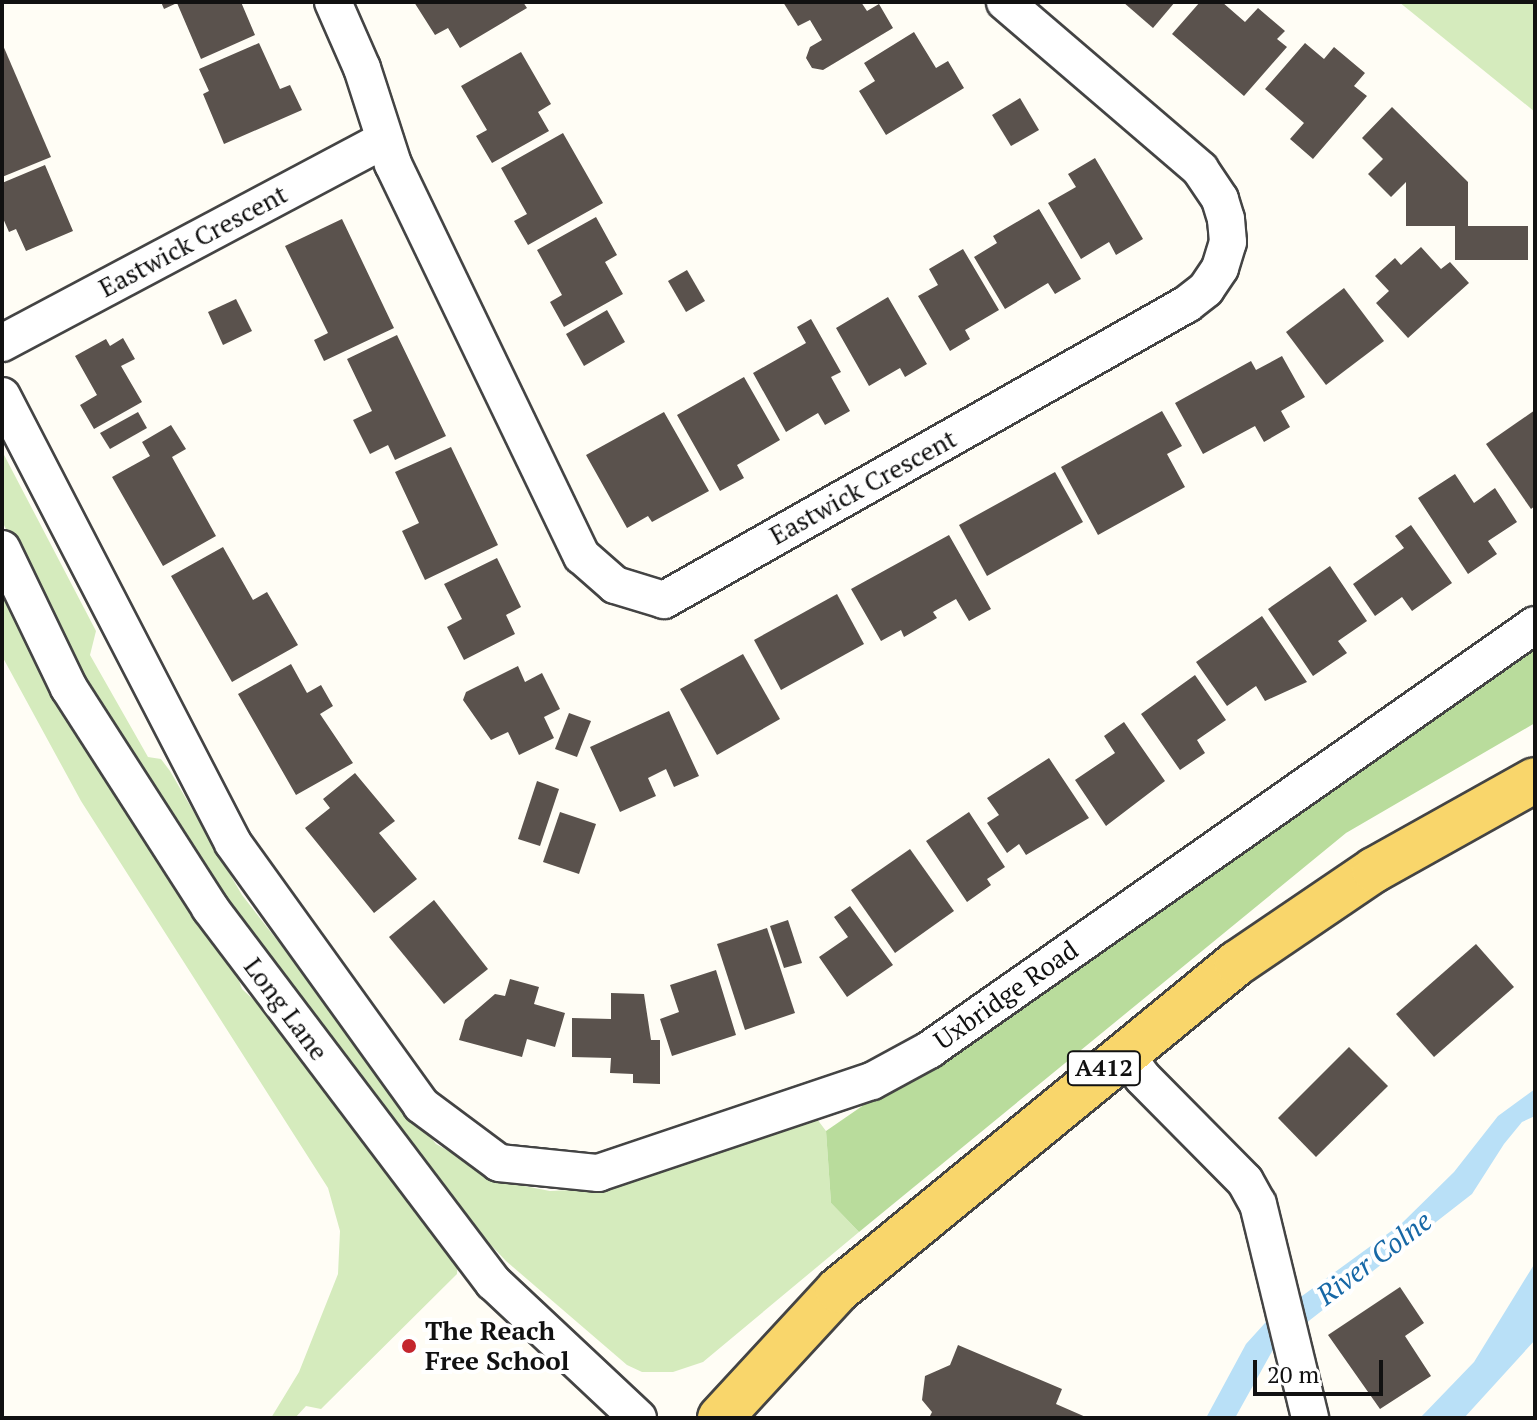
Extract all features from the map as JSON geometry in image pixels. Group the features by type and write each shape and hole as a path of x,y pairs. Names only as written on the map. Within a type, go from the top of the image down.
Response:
{"main road":[{"name":"A412","path":"720,1418 838,1290 1124,1051 1237,963 1374,870 1535,780"}],"street":[{"name":"Eastwick Crescent","path":"333,2 362,68 384,140 582,556 615,585 664,600 1187,304 1206,289 1220,268 1228,242 1226,219 1200,169 1005,2"},
{"name":"Eastwick Crescent","path":"2,343 384,140"},
{"name":"Long Lane","path":"2,396 233,843 421,1105"},
{"name":"Long Lane","path":"2,549 69,688 219,920 493,1282 638,1418"},
{"name":"Uxbridge Road","path":"421,1105 499,1163 598,1173 872,1081 929,1050 1535,625"},
{"path":"1124,1051 1142,1077 1245,1181 1269,1237 1291,1345 1310,1418"}],"green space":[{"path":"1399,2 1535,2 1535,112"},
{"path":"2,451 96,631 90,655 148,757 161,759 170,771 242,895 436,1144 509,1183 550,1191 592,1189 817,1119 826,1131 831,1203 859,1232 703,1362 673,1372 642,1372 627,1365 506,1261 434,1185 245,934 65,651 2,521"},
{"path":"2,590 165,865 232,961 242,989 287,1031 458,1256 457,1274 321,1409 306,1406 295,1418 271,1418 299,1372 338,1274 340,1231 328,1188 81,801 2,656"},
{"path":"1535,642 1535,723 1346,833 859,1232 831,1203 826,1131"}],"water":[{"name":"River Colne","path":"1535,1089 1535,1116 1522,1122 1504,1144 1472,1194 1274,1348 1235,1418 1206,1418 1246,1344 1265,1323 1401,1224 1454,1172 1498,1116"},
{"path":"1535,1263 1535,1340 1464,1418 1420,1418 1474,1362"}],"building":[{"path":"161,2 241,2 255,35 201,59 177,3 164,9"},
{"path":"414,2 523,2 527,8 460,48 448,28 435,35"},
{"path":"783,2 861,2 867,11 879,4 893,28 823,70 812,68 806,58 810,47 822,40 810,20 798,26"},
{"path":"1123,2 1175,2 1153,28"},
{"path":"1200,2 1222,2 1245,22 1258,8 1285,31 1277,39 1287,47 1244,96 1172,34"},
{"path":"914,32 936,68 948,61 964,88 886,135 859,91 875,81 864,63"},
{"path":"2,43 51,157 2,177"},
{"path":"259,43 280,89 290,85 302,110 224,144 203,94 209,91 199,69"},
{"path":"1305,43 1324,59 1334,47 1365,73 1354,86 1367,96 1313,159 1290,139 1304,123 1265,89"},
{"path":"521,52 551,104 538,112 549,131 492,163 476,136 487,130 461,86"},
{"path":"1020,98 1039,130 1011,146 992,115"},
{"path":"1392,107 1468,182 1468,226 1528,226 1528,260 1455,260 1455,226 1406,226 1406,182 1391,197 1368,174 1383,159 1362,138"},
{"path":"563,133 603,203 528,245 514,221 527,214 501,168"},
{"path":"1095,158 1143,239 1116,255 1109,242 1081,259 1048,203 1076,187 1068,174"},
{"path":"45,165 73,231 26,251 16,229 9,232 2,216 2,183"},
{"path":"1039,209 1081,279 1055,294 1048,283 1005,309 974,257 997,243 993,236"},
{"path":"596,217 617,255 605,262 623,294 564,327 550,302 562,295 537,250"},
{"path":"342,219 394,328 324,361 314,340 328,333 285,246"},
{"path":"1421,247 1441,269 1450,262 1469,283 1408,338 1376,303 1389,291 1375,276 1395,258 1401,265"},
{"path":"963,249 999,310 965,330 970,339 950,351 918,296 938,285 929,269"},
{"path":"687,270 705,301 686,312 668,281"},
{"path":"1344,288 1384,341 1326,385 1286,332"},
{"path":"888,297 927,364 905,377 900,368 869,386 836,328"},
{"path":"236,299 252,331 223,345 208,312"},
{"path":"607,310 625,342 584,366 566,334"},
{"path":"811,319 841,372 831,377 850,411 825,425 818,413 786,432 753,373 806,343 797,327"},
{"path":"397,335 446,436 395,460 388,445 370,454 353,420 372,411 347,359"},
{"path":"123,338 135,359 121,366 142,402 94,429 80,405 97,395 75,356 106,339 110,346"},
{"path":"1282,356 1305,397 1281,411 1290,427 1264,442 1255,426 1203,454 1175,403 1251,361 1256,370"},
{"path":"744,377 780,440 737,465 744,478 720,491 677,415"},
{"path":"1535,410 1535,506 1531,509 1486,444"},
{"path":"1162,411 1182,446 1167,454 1185,487 1098,535 1061,467"},
{"path":"138,412 147,428 110,449 100,433"},
{"path":"664,412 709,491 652,522 648,516 627,528 586,455"},
{"path":"171,425 186,449 172,457 216,536 163,566 112,477 150,456 142,442"},
{"path":"451,447 498,545 425,580 402,531 419,523 395,472"},
{"path":"1055,472 1083,522 987,576 959,525"},
{"path":"1455,474 1474,503 1495,488 1517,522 1488,541 1497,554 1468,574 1418,498"},
{"path":"1411,525 1452,583 1412,611 1402,597 1375,616 1353,584 1404,548 1395,536"},
{"path":"949,535 991,609 969,621 956,599 933,612 937,618 904,637 901,630 881,641 851,589"},
{"path":"223,547 253,600 267,592 298,645 232,682 171,576"},
{"path":"497,558 521,607 506,615 515,634 464,660 447,627 462,619 444,584"},
{"path":"1330,566 1367,621 1338,641 1347,653 1313,676 1268,609"},
{"path":"837,594 864,644 781,690 754,640"},
{"path":"1262,616 1307,682 1265,701 1256,686 1227,706 1196,662"},
{"path":"743,654 780,719 717,755 680,689"},
{"path":"291,664 307,693 321,685 333,706 320,714 353,763 296,795 238,694"},
{"path":"518,666 525,682 542,673 560,709 544,717 554,738 519,755 508,732 491,740 463,700 466,692"},
{"path":"1195,675 1226,720 1197,740 1205,753 1180,770 1141,714"},
{"path":"669,711 699,776 674,787 666,769 648,778 656,796 620,812 590,747"},
{"path":"569,713 591,721 577,757 555,749"},
{"path":"1124,722 1165,781 1106,826 1075,780 1115,753 1104,736"},
{"path":"1049,758 1089,818 1026,855 1019,844 1007,853 987,823 999,815 987,798"},
{"path":"355,773 395,821 379,833 417,879 374,913 305,828 330,808 323,799"},
{"path":"537,781 559,789 540,846 518,839"},
{"path":"560,812 596,824 579,874 543,862"},
{"path":"969,812 1005,867 987,879 991,885 967,902 926,841"},
{"path":"910,849 954,911 895,953 851,890"},
{"path":"434,900 488,969 444,1004 389,937"},
{"path":"850,906 893,965 847,997 819,957 848,937 834,917"},
{"path":"788,920 802,963 784,968 770,926"},
{"path":"767,928 795,1013 745,1030 717,944"},
{"path":"1476,944 1514,987 1434,1057 1396,1014"},
{"path":"716,970 736,1035 672,1056 660,1019 679,1012 670,985"},
{"path":"510,979 539,987 534,1004 565,1013 555,1047 527,1039 522,1057 459,1040 465,1020 495,994 505,996"},
{"path":"611,993 644,994 651,1040 660,1040 660,1084 633,1083 633,1074 610,1073 611,1058 572,1057 572,1018 611,1019"},
{"path":"1349,1047 1388,1086 1316,1157 1278,1118"},
{"path":"1400,1287 1424,1323 1405,1336 1431,1376 1380,1409 1328,1335"},
{"path":"958,1345 1062,1389 1056,1404 1088,1418 929,1418 932,1412 922,1400 925,1376 950,1365"}],"place":[{"name":"The Reach Free School","path":"409,1346"}]}
